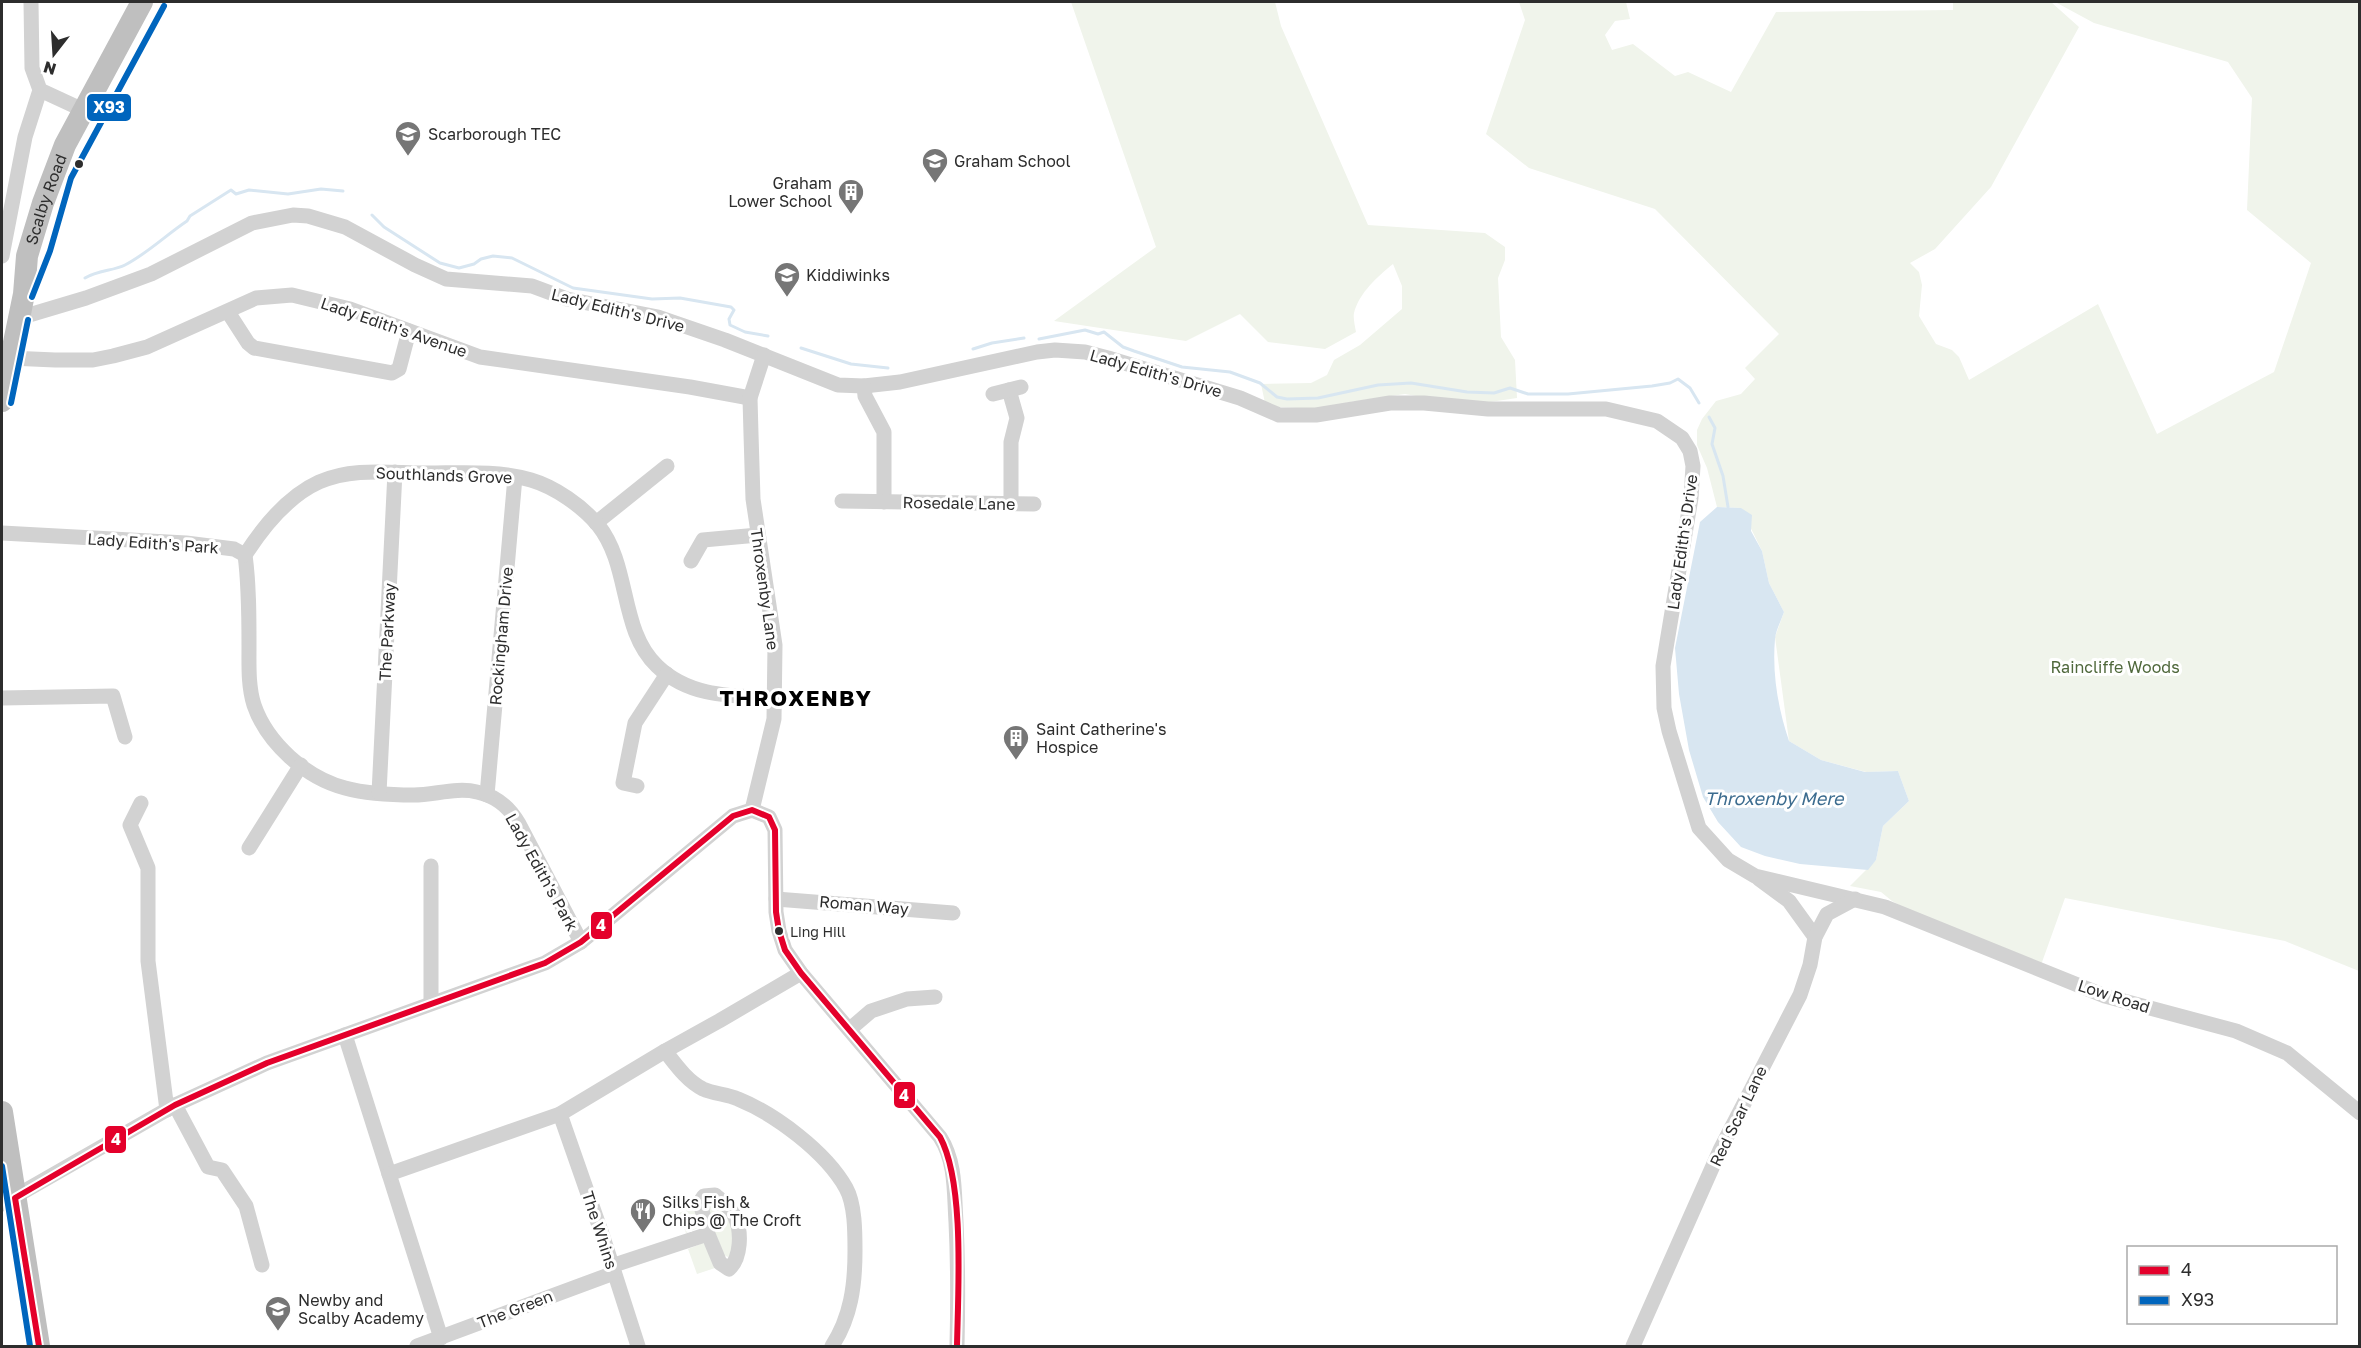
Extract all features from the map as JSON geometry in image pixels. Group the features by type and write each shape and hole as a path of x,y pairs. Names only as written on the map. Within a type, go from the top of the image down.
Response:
{"highway":[{"name":"Scalby Road","path":"88,112 142,2"},
{"name":"Scalby Road","path":"2,401 22,303 27,256 43,203 65,145 156,2"},
{"path":"2,1112 8,1201 39,1347"}],"street":[{"path":"31,2 32,68 40,90 88,112"},
{"name":"Scalby Road","path":"2,256 25,137 40,90"},
{"name":"Lady Edith's Drive","path":"22,303 59,306 150,274 252,223 293,215 308,216 345,227 446,279 532,286 567,299 658,317 764,355 838,385 864,386 900,382 1055,350 1084,352 1108,358 1240,398 1279,415 1316,415 1390,403 1424,403 1488,409 1606,409 1657,421 1682,438 1690,451 1693,466 1691,498 1663,666 1665,708 1669,731 1699,828 1723,856 1740,869 1755,876 1855,899"},
{"name":"Lady Edith's Avenue","path":"10,358 93,360 113,356 147,347 256,298 292,295 350,309 480,357 750,398"},
{"path":"228,312 248,343 254,348 392,373 399,369 409,331"},
{"name":"Throxenby Lane","path":"752,810 774,719 775,645 753,499 750,398 764,355"},
{"name":"Rosedale Lane","path":"864,386 865,396 884,432 884,502"},
{"path":"993,394 1015,389 1017,418 1011,442 1011,503"},
{"path":"596,523 667,466"},
{"name":"Southlands Grove","path":"244,555 291,499 317,483 355,472 487,473 531,480 573,502 596,523 613,550 636,631 645,654 667,674 684,686 705,692 773,698"},
{"name":"The Parkway","path":"379,793 395,472"},
{"name":"Rockingham Drive","path":"487,795 515,477"},
{"name":"Rosedale Lane","path":"842,501 1034,504"},
{"name":"Lady Edith's Park","path":"2,533 186,543 234,549 244,555"},
{"path":"691,561 703,540 758,535"},
{"path":"244,555 249,581 249,669 252,698 258,716 269,733 288,754 328,783 362,792 414,795 475,791 487,795"},
{"path":"630,784 631,737 635,723 667,674"},
{"path":"2,698 113,696 124,738"},
{"path":"249,848 302,765"},
{"name":"Lady Edith's Park","path":"487,795 513,814 581,942"},
{"path":"141,803 130,825 148,868 148,960 171,1108 208,1167 222,1170 246,1206 262,1265"},
{"path":"8,1201 171,1108 267,1063 545,963 581,942 733,816 752,810 769,817 775,830 776,898 779,931 785,950 801,973 940,1137 948,1150 954,1186 958,1264 957,1347"},
{"path":"431,866 431,1003"},
{"path":"1755,876 1789,901 1815,937"},
{"name":"Roman Way","path":"776,898 954,912"},
{"name":"Red Scar Lane","path":"1633,1347 1720,1150 1800,995 1810,966 1815,937 1827,914 1855,899"},
{"name":"Low Road","path":"1855,899 1885,907 2105,996 2255,1038 2287,1053 2360,1113"},
{"path":"389,1174 560,1114 801,973"},
{"path":"850,1029 871,1011 906,999 937,997"},
{"path":"345,1035 441,1338"},
{"path":"665,1051 686,1077 703,1089 737,1098 768,1113 787,1126 831,1167 847,1190 855,1241 854,1282 848,1314 832,1347"},
{"name":"The Whins","path":"560,1114 638,1347"},
{"name":"The Green","path":"417,1347 708,1234"}],"green space":[{"path":"1071,2 1275,2 1281,26 1368,225 1485,233 1505,247 1505,260 1498,278 1501,337 1515,360 1517,398 1483,403 1450,402 1405,394 1319,409 1277,407 1265,403 1261,384 1311,383 1327,375 1334,360 1360,345 1402,309 1402,286 1393,264 1375,280 1356,306 1354,320 1356,332 1325,349 1268,342 1240,314 1186,341 1054,321 1156,247"},
{"name":"Raincliffe Woods","path":"1519,2 1626,2 1630,19 1615,21 1605,35 1612,50 1633,44 1675,76 1688,72 1731,92 1776,12 1953,10 1953,2 2051,2 2079,27 1991,187 1935,249 1910,263 1919,272 1922,285 1919,316 1936,344 1952,350 1959,357 1969,380 2098,304 2157,434 2274,372 2311,263 2247,210 2252,98 2228,62 2094,23 2057,3 2359,2 2359,971 2285,941 2065,898 2041,965 1925,920 1881,892 1850,886 1876,860 1883,826 1909,801 1898,771 1866,772 1821,760 1789,741 1775,637 1784,612 1769,583 1762,551 1741,508 1717,507 1707,468 1697,445 1697,430 1702,419 1716,401 1741,394 1755,379 1745,368 1779,334 1655,209 1529,168 1486,134 1525,20"},
{"path":"711,1201 724,1213 731,1225 733,1246 732,1255 728,1257 724,1255 707,1212"},
{"path":"694,1207 700,1227 686,1233 679,1213"},
{"path":"703,1243 707,1245 715,1268 697,1274 688,1249"}],"water":[{"name":"Throxenby Mere","path":"1717,507 1741,508 1752,515 1751,531 1762,551 1769,583 1784,612 1776,636 1774,665 1779,703 1789,741 1821,760 1865,772 1898,771 1909,801 1883,826 1876,860 1868,870 1800,864 1765,856 1741,847 1718,822 1703,797 1689,750 1679,694 1675,648 1700,522"}],"waterway":[{"path":"85,278 120,267 133,260 187,221 190,216 231,190 236,194 249,190 288,194 321,189 343,191"},
{"path":"372,215 384,227 440,263 459,268 493,256 512,258 573,288 652,299 680,298 731,307 734,310 729,319 730,325 745,332 768,336"},
{"path":"1039,339 1085,330 1098,334 1104,332 1123,347 1182,367 1230,372 1260,383 1277,397 1287,399 1318,398 1378,385 1411,383 1467,392 1494,393 1510,388 1528,394 1568,394 1652,386 1678,379 1690,388 1699,403"},
{"path":"973,349 992,343 1024,338"},
{"path":"801,348 851,364 888,368"},
{"path":"1709,417 1715,428 1712,444 1723,476 1728,507"}],"transit line":[{"name":"X93","path":"32,297 50,251 71,178 164,6"},
{"name":"X93","path":"11,403 28,320"},
{"name":"4","path":"39,1346 15,1198 175,1105 267,1063 545,963 581,942 733,816 752,810 769,817 775,830 776,912 785,950 801,973 940,1137 948,1157 957,1209 959,1268 957,1346"},
{"name":"X93","path":"2,1166 30,1346"}],"place":[{"name":"Scarborough TEC","path":"408,157"},
{"name":"Graham School","path":"935,184"},
{"name":"Graham Lower School","path":"851,215"},
{"name":"Kiddiwinks","path":"787,298"},
{"name":"Saint Catherine's Hospice","path":"1016,761"},
{"name":"Ling Hill","path":"779,931"},
{"name":"Silks Fish & Chips @ The Croft","path":"643,1234"},
{"name":"Newby and Scalby Academy","path":"278,1332"}],"district":[{"name":"THROXENBY","path":"796,698"}]}
